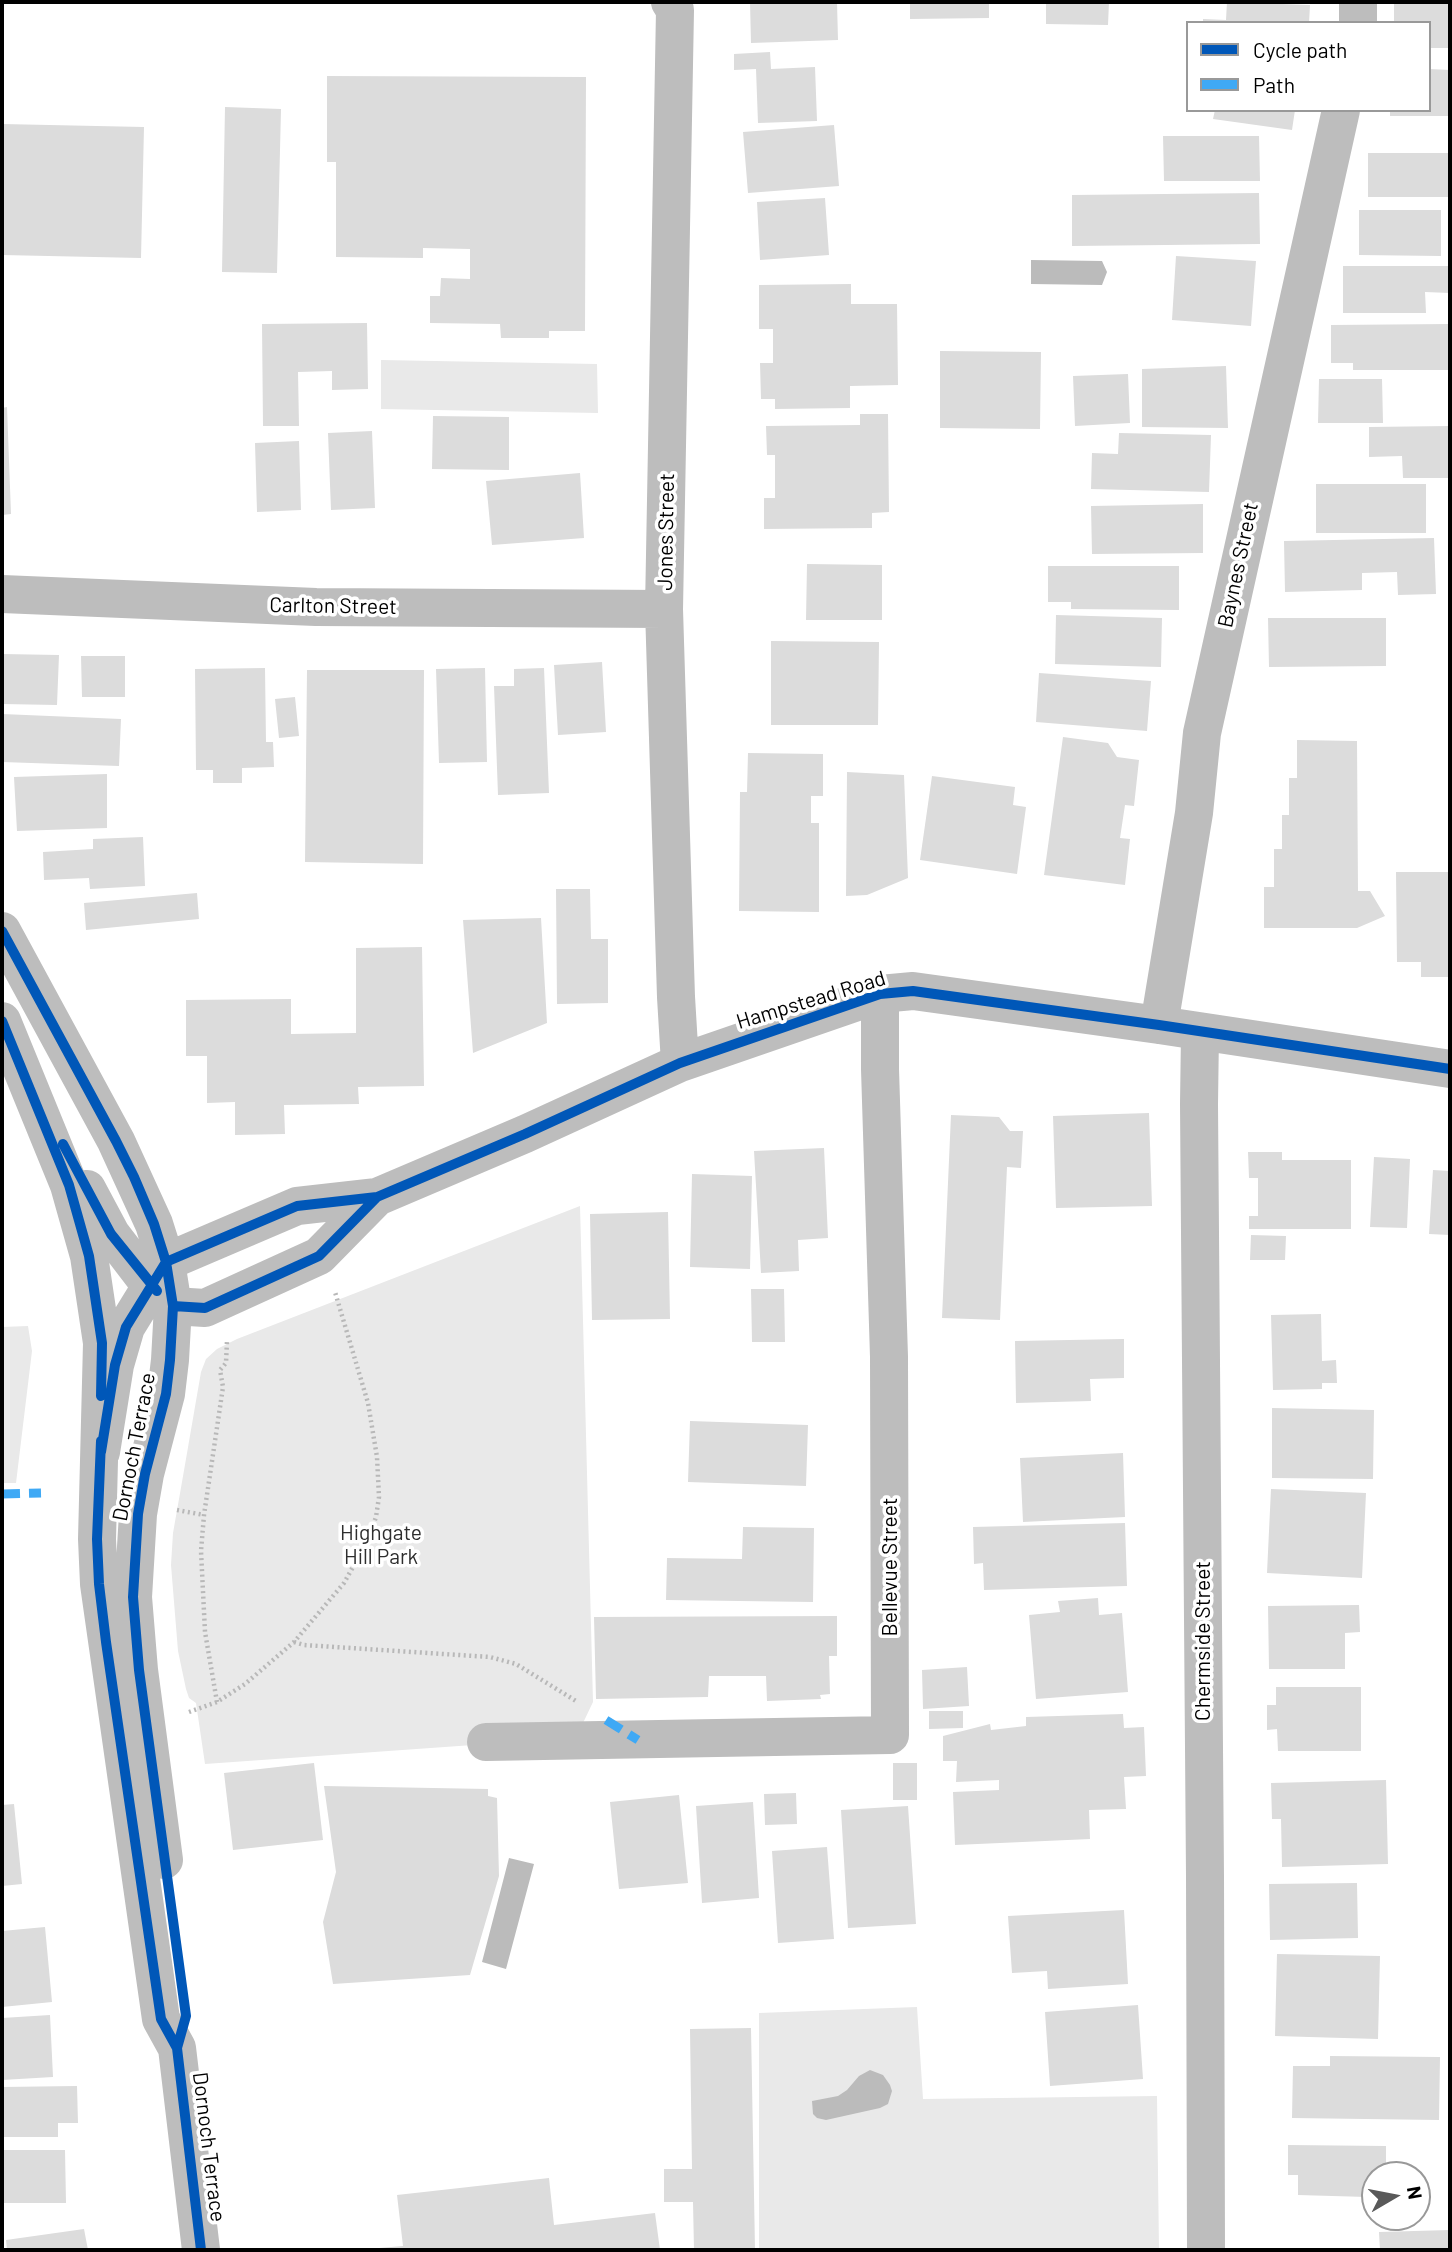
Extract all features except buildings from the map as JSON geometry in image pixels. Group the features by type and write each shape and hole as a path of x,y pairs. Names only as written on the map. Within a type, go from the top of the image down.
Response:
{"street":[{"name":"Jones Street","path":"670,2 676,10 664,609 680,1063"},
{"path":"1358,2 1358,21"},
{"name":"Baynes Street","path":"1159,1025 1194,813 1202,733 1341,112"},
{"name":"Carlton Street","path":"2,594 316,607 664,609"},
{"name":"Dornoch Terrace","path":"2,930 122,1153 154,1223 170,1360 166,1394 145,1474 138,1514 133,1597 139,1670 186,2016 177,2048 201,2250"},
{"name":"Hampstead Road","path":"163,1284 297,1206 377,1197 525,1134 680,1063 880,994 914,991 1450,1069"},
{"name":"Bellevue Street","path":"486,1742 890,1735 889,1357 880,994"},
{"name":"Dornoch Terrace","path":"2,1021 69,1185 89,1256 102,1343 99,1584 161,2020 177,2048"},
{"name":"Chermside Street","path":"1200,1032 1206,2250"},
{"path":"20,1064 111,1234 163,1284 126,1326 115,1366 101,1452"},
{"name":"Hampstead Road","path":"163,1284 205,1308 319,1256 377,1197"}],"path":[{"path":"189,1712 217,1702 245,1684 294,1642 344,1583 368,1540 376,1517 379,1497 377,1457 368,1403 335,1291"},
{"path":"217,1702 205,1632 201,1550 223,1387 220,1370 226,1363 227,1350"},
{"path":"182,1511 204,1515"},
{"path":"294,1642 304,1645 490,1657 516,1664 577,1701"}],"green space":[{"path":"381,360 597,364 598,413 381,409"},
{"name":"Highgate Hill Park","path":"580,1206 593,1702 583,1723 473,1745 205,1764 196,1703 189,1698 178,1651 171,1565 173,1533 201,1372 206,1359 217,1349 237,1339"},
{"path":"28,1326 32,1351 16,1483 2,1483 2,1327"},
{"path":"917,2007 923,2099 1157,2096 1159,2250 759,2250 759,2013"}],"shaded area":[{"path":"1031,260 1102,261 1107,272 1102,285 1031,284"},
{"path":"509,1858 534,1864 506,1969 482,1962"},
{"path":"870,2070 883,2075 890,2085 892,2091 888,2104 826,2120 813,2114 812,2101 838,2096 859,2076"}],"marked path":[{"path":"2,1494 41,1493"},
{"path":"606,1720 638,1740"}],"cycle path":[{"path":"2,931 134,1177 154,1224 166,1262 173,1306 166,1394 145,1474 138,1514 133,1597 139,1670 186,2016 177,2048"},
{"path":"101,1452 115,1365 126,1327 166,1262 297,1206 377,1197 525,1134 680,1063 880,994 913,991 1450,1069"},
{"path":"2,1021 69,1185 89,1256 102,1343 101,1396"},
{"path":"63,1144 111,1234 157,1291"},
{"path":"173,1306 205,1308 319,1256 377,1197"},
{"path":"101,1441 97,1539 106,1642 161,2019 177,2048 201,2250"}]}
